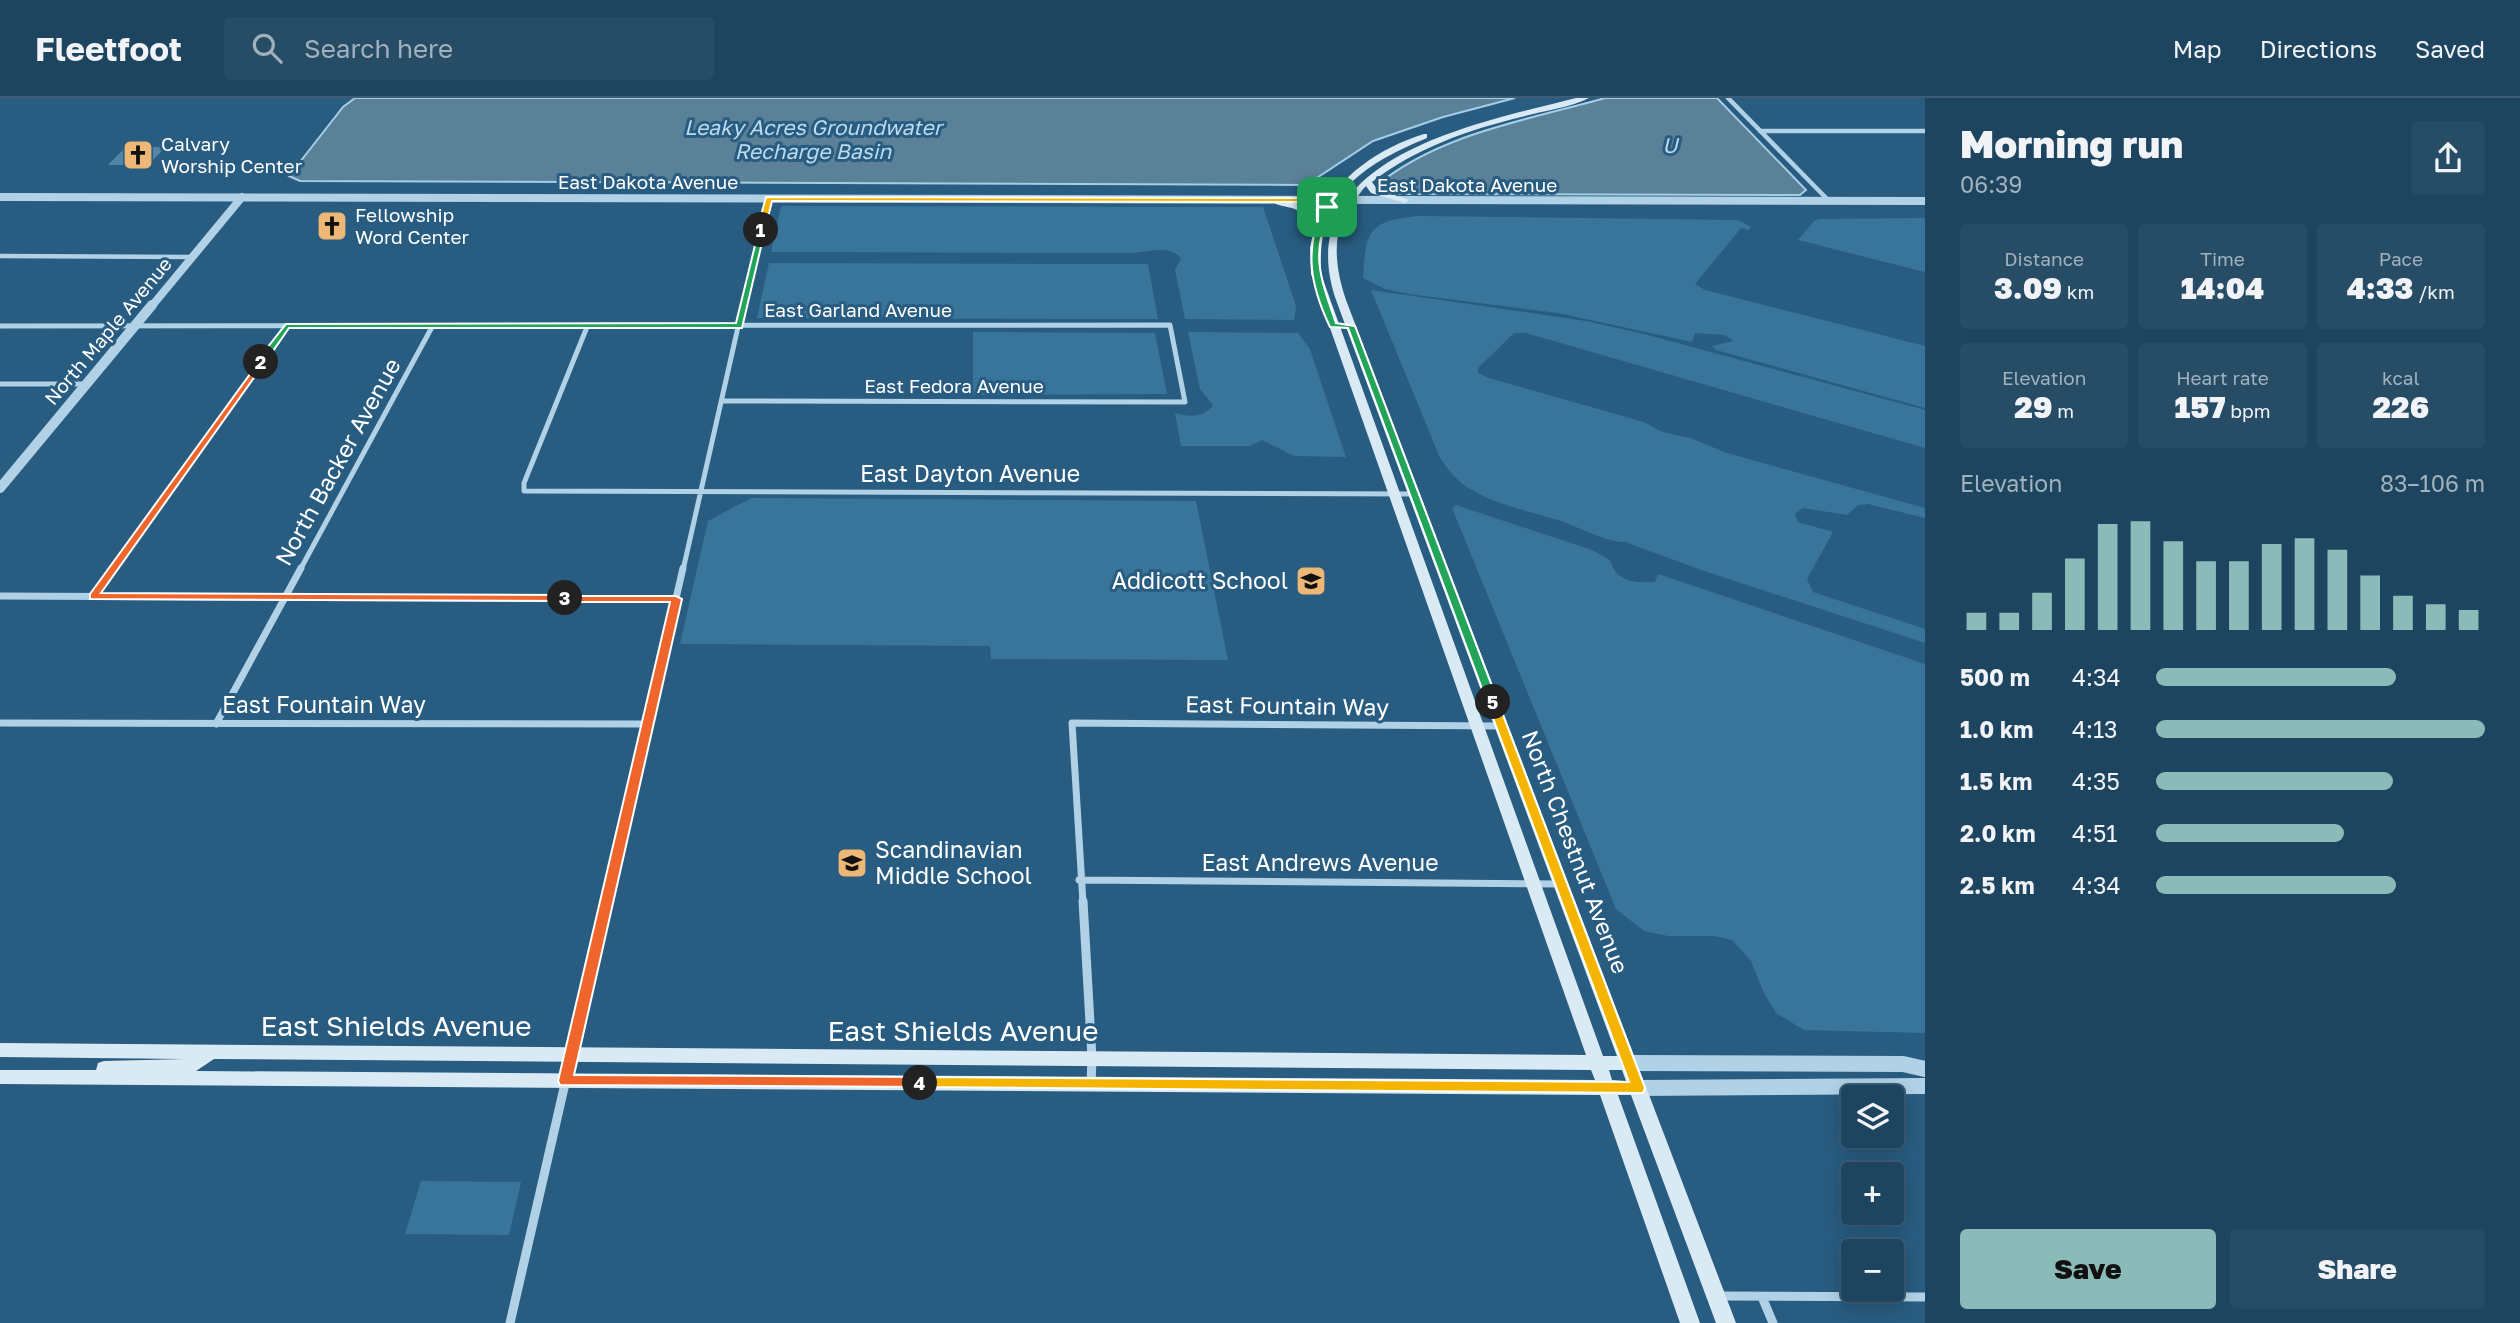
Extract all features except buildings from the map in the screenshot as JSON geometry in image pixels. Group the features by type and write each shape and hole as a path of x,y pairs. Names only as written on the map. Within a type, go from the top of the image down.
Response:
{"main road":[{"path":"1556,98 1455,126 1409,142 1364,168 1332,200 1318,227 1313,250 1316,274 1333,326 1689,1323"},
{"name":"North Chestnut Avenue","path":"1585,98 1436,141 1395,161 1367,181 1349,200 1336,224 1331,256 1335,281 1351,326 1726,1323"},
{"path":"1367,181 1379,194 1405,200"},
{"path":"1270,200 1303,208 1311,214 1318,227"},
{"path":"1333,326 1351,326"},
{"name":"East Shields Avenue","path":"0,1050 1629,1063"},
{"path":"63,1077 72,1071 93,1068 193,1065 211,1051"},
{"path":"0,1077 1638,1088"}],"street":[{"path":"1728,98 1829,201"},
{"path":"1760,131 1925,131"},
{"name":"East Dakota Avenue","path":"0,197 1925,201"},
{"name":"North Maple Avenue","path":"0,488 242,197"},
{"path":"510,1323 768,198"},
{"path":"0,256 192,257"},
{"name":"East Garland Avenue","path":"0,326 1170,325 1185,402"},
{"path":"94,597 286,326"},
{"name":"North Backer Avenue","path":"216,724 432,327"},
{"name":"East Dayton Avenue","path":"587,327 524,483 524,491 1415,494"},
{"path":"0,384 86,384"},
{"name":"East Fedora Avenue","path":"722,401 1185,402"},
{"path":"0,596 676,599"},
{"name":"East Fountain Way","path":"0,723 648,724"},
{"name":"East Fountain Way","path":"1079,880 1072,723 1502,726"},
{"path":"1079,880 1092,1058 1091,1084"},
{"name":"East Andrews Avenue","path":"1079,880 1561,884"},
{"name":"East Shields Avenue","path":"1629,1063 1903,1064 1925,1069"},
{"path":"1638,1088 1925,1086"},
{"path":"1716,1296 1925,1297"},
{"path":"1762,1297 1773,1323"}],"shaded area":[{"path":"781,206 1263,207 1296,306 1294,320 1185,319 1175,270 1181,258 1164,250 1133,253 771,252"},
{"path":"1419,216 1738,220 1751,227 1749,230 1741,228 1695,284 1705,290 1925,346 1925,408 1716,350 1712,346 1733,341 1725,335 1695,333 1692,342 1558,313 1409,294 1385,289 1363,278 1366,249 1373,231 1389,221"},
{"path":"1925,218 1925,272 1798,240 1815,220 1820,219"},
{"path":"769,263 1148,264 1158,319 757,318"},
{"path":"1371,290 1586,321 1644,334 1925,410 1925,448 1526,333 1514,333 1478,368 1478,373 1489,378 1644,422 1662,432 1690,438 1727,453 1925,508 1925,518 1868,504 1858,505 1847,515 1803,508 1795,514 1798,522 1833,532 1807,579 1813,592 1925,629 1925,643 1707,572 1625,542 1601,537 1480,495 1470,489 1461,483 1440,458"},
{"path":"973,332 1155,333 1167,394 973,395"},
{"path":"1188,332 1298,333 1310,349 1346,457 1294,456 1262,440 1250,446 1181,446 1175,413 1196,415 1206,412 1213,405 1200,389"},
{"path":"751,498 1196,501 1228,660 991,659 990,646 680,644 708,521"},
{"path":"1456,505 1592,550 1610,560 1617,573 1627,580 1655,582 1658,574 1925,664 1925,1033 1804,1030 1776,1013 1763,991 1751,961 1732,940 1714,936 1668,936 1644,931 1616,909 1452,508"},
{"path":"421,1181 521,1182 509,1235 405,1234"}],"water":[{"name":"Leaky Acres Groundwater Recharge Basin","path":"355,98 1515,98 1443,117 1373,141 1306,185 300,181 289,176 343,107"},
{"name":"U","path":"1605,98 1717,98 1806,190 1800,195 1395,194 1378,189 1377,185 1402,167 1457,140 1516,121"}],"place":[{"name":"Calvary Worship Center","path":"138,155"},
{"name":"Fellowship Word Center","path":"332,226"},
{"name":"Addicott School","path":"1311,581"},
{"name":"Scandinavian Middle School","path":"852,863"}],"route":[{"path":"768,198 1332,200 1327,207 1317,230 1313,250 1323,298 1333,326 1351,326 1638,1088 565,1081 676,599 94,597 286,326 739,326 768,198"}]}
